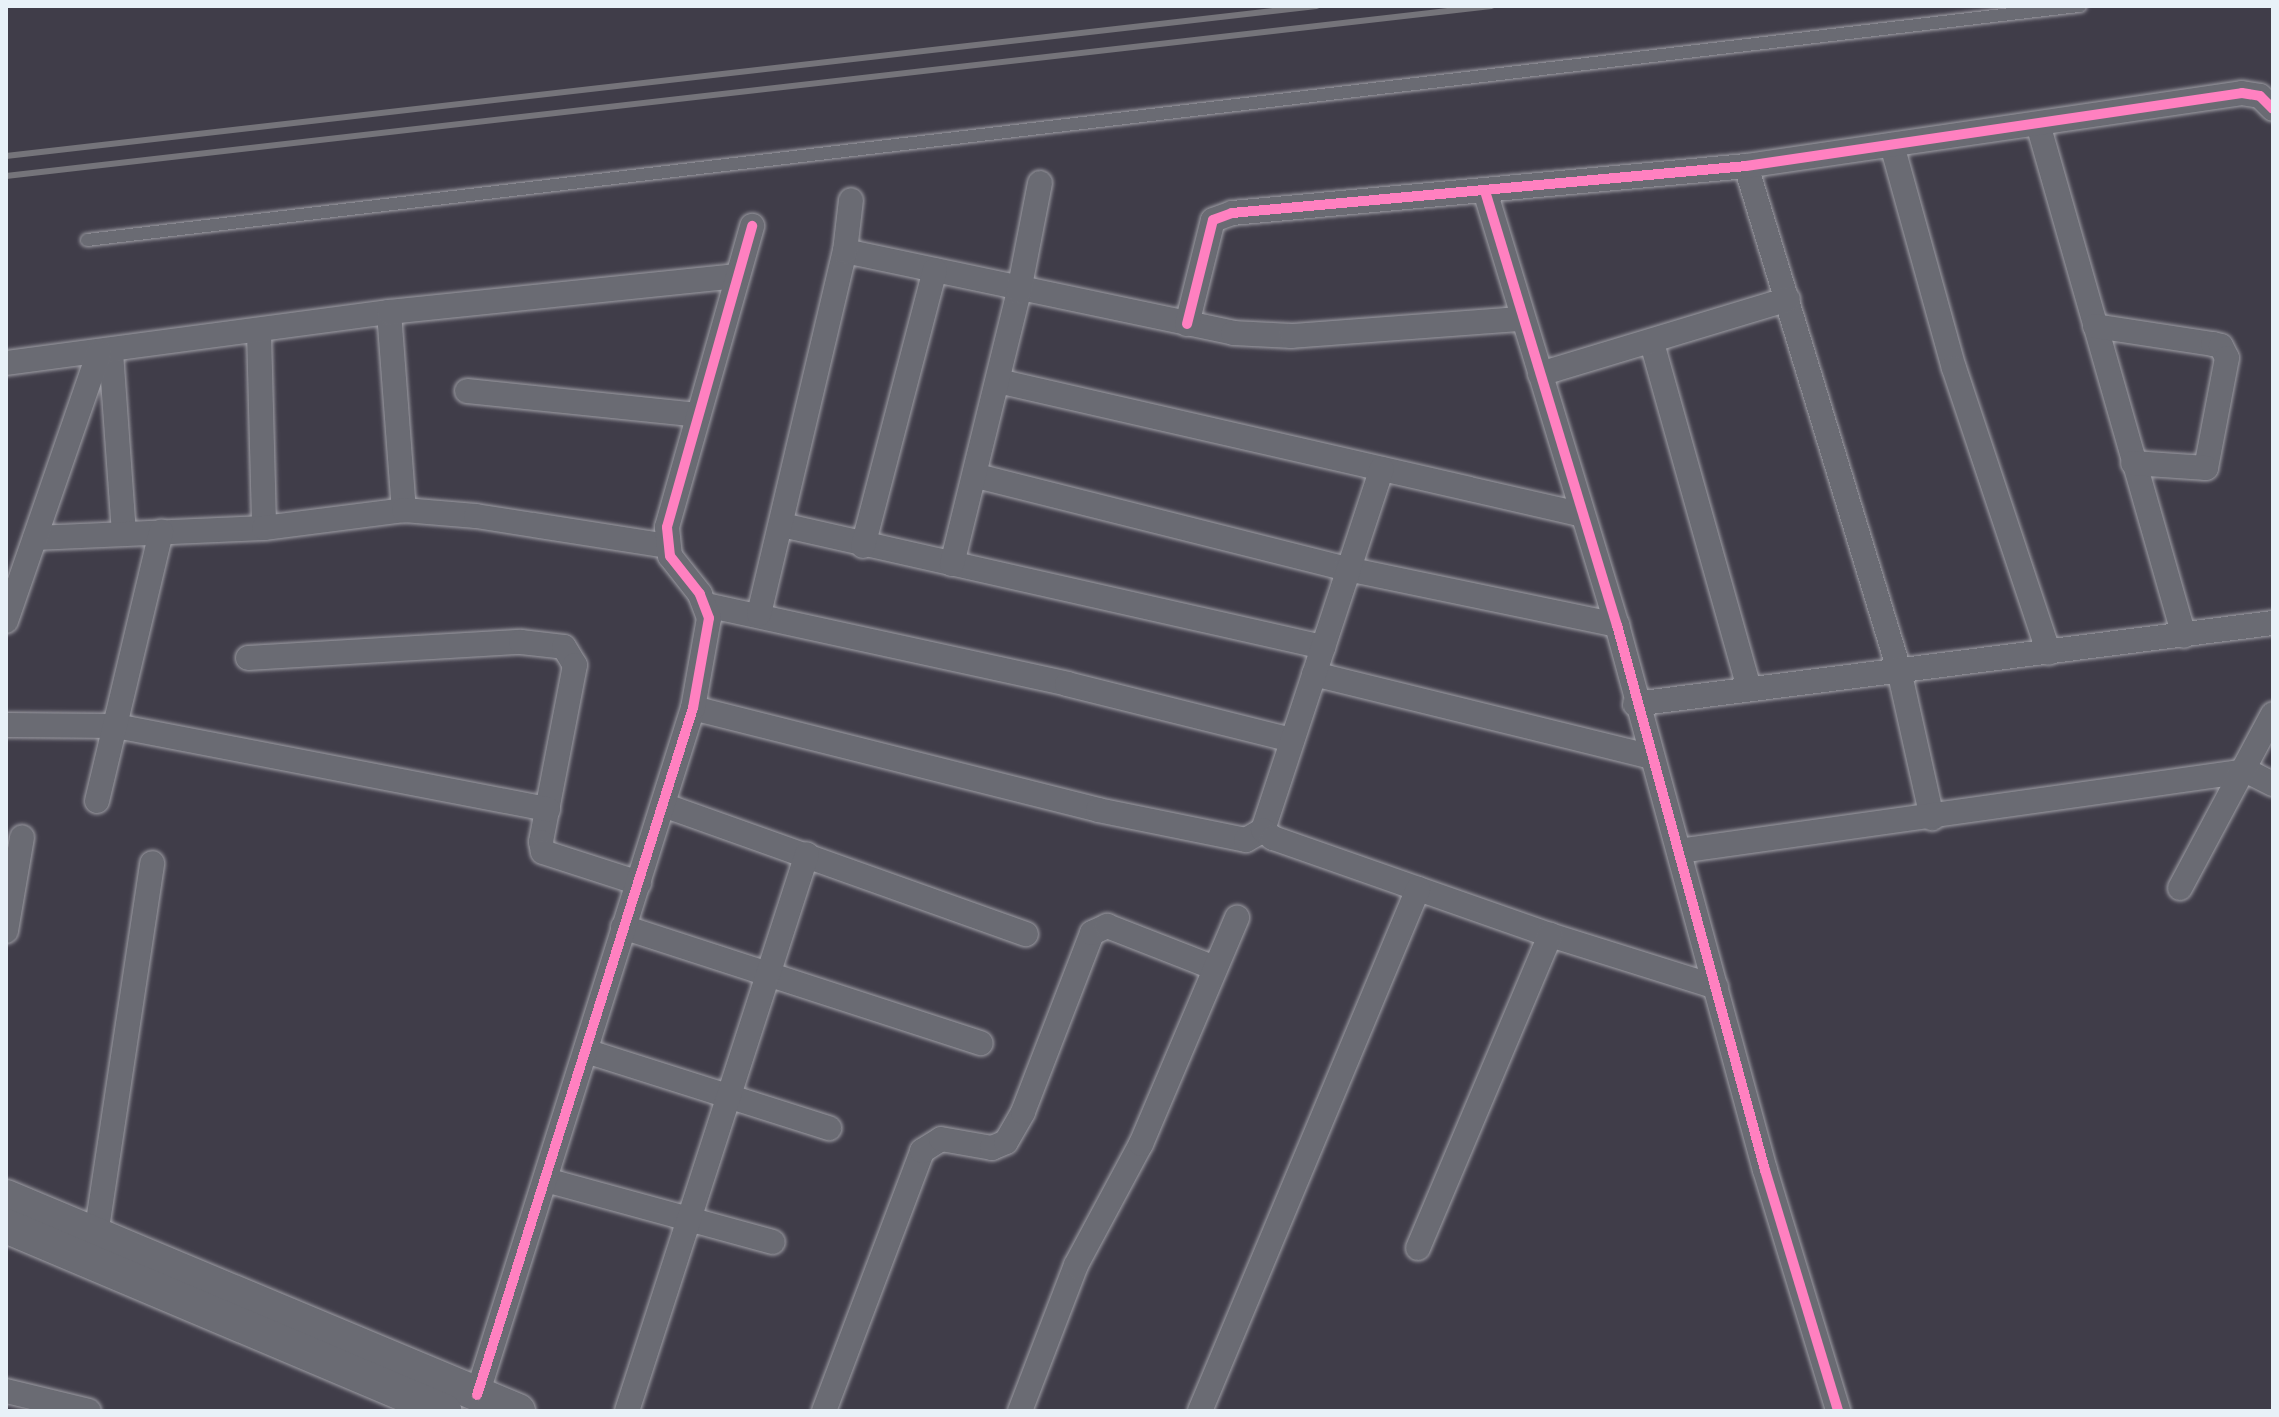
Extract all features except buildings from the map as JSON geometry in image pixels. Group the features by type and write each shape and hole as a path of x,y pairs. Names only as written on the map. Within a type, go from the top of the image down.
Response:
{"main road":[{"path":"7,1225 96,1235 518,1411"},
{"path":"7,1225 445,1411"}],"street":[{"path":"1187,324 1213,220 1220,216 1746,166 2242,93 2260,96 2273,109"},
{"path":"2038,124 2184,636"},
{"path":"1892,145 1954,368 2049,653"},
{"path":"1746,166 1899,670 1932,818"},
{"path":"952,564 977,476 1040,183"},
{"path":"1485,191 1579,514 1617,625 1635,704 1679,851 1765,1170 1838,1411"},
{"path":"759,614 845,251 851,200"},
{"path":"477,1395 589,1052 623,927 666,806 693,708 708,634 706,605 675,567 667,546 667,527 752,226"},
{"path":"845,251 1019,291 1187,324 1282,336 1520,319"},
{"path":"863,546 935,270"},
{"path":"6,363 105,353 389,312 737,276"},
{"path":"1540,374 1652,343 1788,299"},
{"path":"389,312 404,510"},
{"path":"2095,326 2213,344 2225,351 2206,468 2133,463"},
{"path":"259,332 264,528"},
{"path":"1652,343 1749,687"},
{"path":"105,353 124,534"},
{"path":"6,621 105,353"},
{"path":"998,381 1579,514"},
{"path":"467,391 698,415"},
{"path":"693,708 1239,841 1263,830 1382,469"},
{"path":"977,476 1347,569 1617,625"},
{"path":"35,538 264,528 404,510 476,516 667,546"},
{"path":"782,525 863,546 1323,647"},
{"path":"97,801 161,532"},
{"path":"706,605 759,614 1292,740"},
{"path":"1635,704 1749,687 2049,653 2273,623"},
{"path":"248,658 521,642 564,647 575,665 541,842 548,856 639,883"},
{"path":"1314,674 1652,757"},
{"path":"2180,888 2247,771 2273,714"},
{"path":"6,725 116,726 548,809"},
{"path":"1679,851 1932,818 2247,771 2273,784"},
{"path":"666,806 1026,934"},
{"path":"1263,830 1273,838 1550,935 1716,987"},
{"path":"6,931 22,837"},
{"path":"627,1411 731,1100 807,854"},
{"path":"96,1235 152,863"},
{"path":"1200,1411 1418,889"},
{"path":"1020,1411 1076,1265 1130,1168 1237,918"},
{"path":"824,1411 922,1151 941,1139 992,1148 1006,1142 1023,1112 1092,933 1107,926 1215,968"},
{"path":"623,927 770,979 981,1043"},
{"path":"1418,1248 1550,935"},
{"path":"589,1052 731,1100 829,1128"},
{"path":"546,1180 773,1242"},
{"path":"6,1391 89,1411"}],"lane":[{"path":"87,240 2080,6"}],"railway":[{"path":"6,156 1316,6"},
{"path":"6,176 1491,6"}],"cycle path":[{"path":"1187,324 1213,220 1232,213 1746,166 2242,93 2260,96 2273,109"},
{"path":"1485,191 1617,625 1765,1170 1838,1411"},
{"path":"477,1395 693,708 709,618 700,594 670,556 667,527 752,226"}]}
